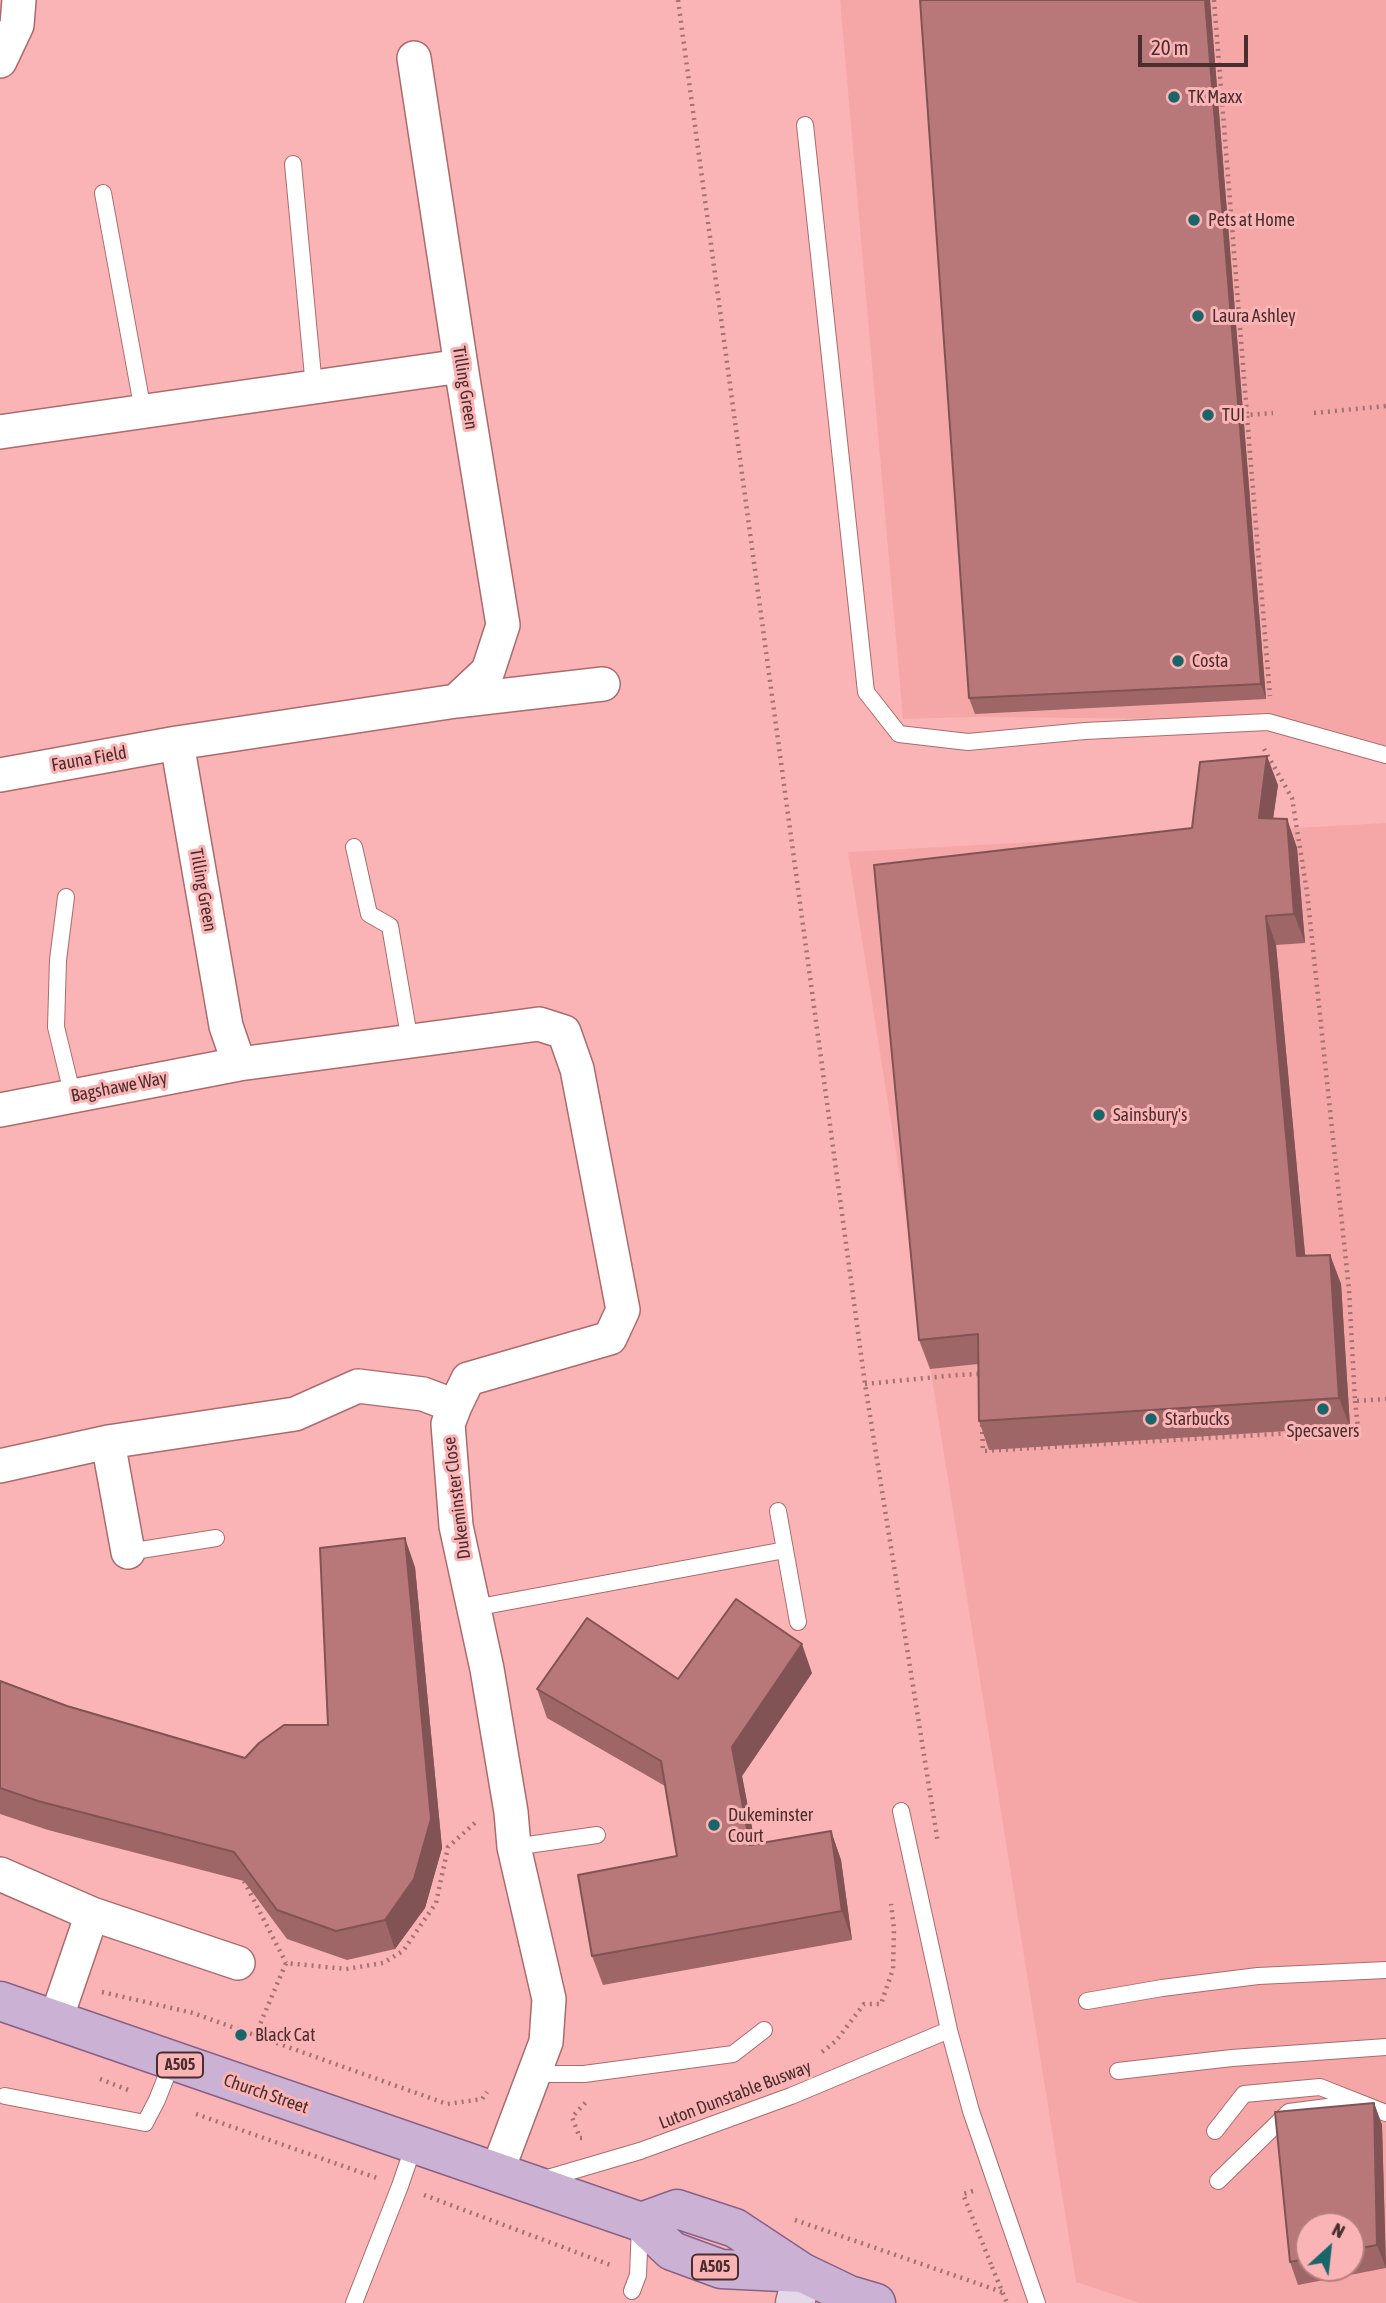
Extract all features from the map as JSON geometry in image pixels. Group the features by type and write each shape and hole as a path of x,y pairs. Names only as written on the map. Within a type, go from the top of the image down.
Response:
{"main road":[{"name":"Church Street","path":"0,2001 641,2222"},
{"name":"A505","path":"641,2222 672,2251 721,2269 857,2300"}],"street":[{"path":"0,61 17,25 19,0"},
{"name":"Tilling Green","path":"414,58 503,625 488,671 456,701"},
{"path":"0,432 461,366"},
{"path":"177,743 456,701 603,684"},
{"name":"Tilling Green","path":"177,743 226,1026 239,1064"},
{"name":"Fauna Field","path":"0,775 177,743"},
{"name":"Dukeminster Close","path":"239,1064 538,1024 564,1032 577,1069 623,1310 610,1338 468,1379 448,1424 457,1526 487,1669 512,1812 514,1847 549,1999 546,2042 522,2107 513,2178"},
{"name":"Bagshawe Way","path":"0,1110 239,1064"},
{"path":"0,1466 108,1442 295,1414 358,1386 423,1394 454,1406"},
{"path":"108,1442 128,1552"},
{"path":"0,1874 92,1914 238,1963"},
{"path":"55,2022 92,1914"}],"lane":[{"path":"806,125 866,692 900,734 968,742 1085,731 1268,722 1386,755"},
{"path":"293,163 314,387"},
{"path":"103,194 144,411"},
{"path":"354,847 369,914 390,926 410,1042"},
{"path":"66,897 58,960 56,1027 73,1097"},
{"path":"778,1511 798,1622"},
{"path":"128,1552 216,1538"},
{"path":"474,1608 785,1550"},
{"path":"901,1811 971,2111 1037,2303"},
{"path":"514,1847 597,1835"},
{"path":"1087,2001 1258,1976 1386,1970"},
{"path":"534,2074 584,2074 733,2054 764,2030"},
{"name":"Luton Dunstable Busway","path":"513,2178 640,2151 778,2101 950,2030"},
{"path":"1118,2071 1232,2058 1386,2046"},
{"path":"5,2096 145,2123 172,2062"},
{"path":"1215,2131 1244,2094 1320,2087 1386,2113"},
{"path":"1218,2181 1289,2112 1360,2103"},
{"path":"354,2303 414,2145"},
{"path":"632,2291 638,2275 641,2222"}],"path":[{"path":"678,0 865,1384 939,1851"},
{"path":"1214,0 1270,701"},
{"path":"1314,413 1386,406"},
{"path":"1247,415 1273,413"},
{"path":"981,1412 983,1451 1358,1428 1349,1290 1307,892 1292,798 1264,749"},
{"path":"865,1384 978,1374 979,1387"},
{"path":"1355,1401 1386,1399"},
{"path":"286,1963 346,1969 383,1963 403,1951 436,1903 448,1847 484,1815"},
{"path":"244,1881 286,1963 256,2036"},
{"path":"819,2055 836,2041 864,2004 881,2004 893,1969 894,1929 891,1902"},
{"path":"68,1984 193,2013 447,2104 482,2099"},
{"path":"572,2117 587,2101"},
{"path":"196,2114 400,2186 638,2275"},
{"path":"963,2194 1007,2303"},
{"path":"790,2218 1010,2294"}],"shaded area":[{"path":"840,0 1386,0 1386,751 1275,720 976,717 903,719"},
{"path":"1386,823 1386,2303 1140,2303 1076,2282 848,852"}],"building":[{"path":"920,0 1205,0 1261,684 969,698"},
{"name":"Sainsbury's","path":"1267,756 1259,818 1287,819 1294,914 1266,916 1297,1256 1330,1255 1339,1398 979,1421 978,1334 919,1340 874,865 1192,828 1200,762"},
{"path":"405,1538 431,1819 414,1879 385,1920 336,1931 277,1910 234,1852 38,1801 0,1788 0,1681 67,1706 245,1758 259,1743 284,1725 328,1725 320,1548"},
{"name":"Dukeminster Court","path":"736,1599 802,1644 732,1747 750,1845 831,1831 842,1911 592,1956 578,1875 677,1856 661,1761 537,1689 587,1618 678,1679"},
{"path":"1374,2103 1377,2245 1365,2247 1365,2212 1295,2212 1295,2261 1290,2262 1275,2112"}],"place":[{"name":"TK Maxx","path":"1174,97"},
{"name":"Pets at Home","path":"1194,220"},
{"name":"Laura Ashley","path":"1198,316"},
{"name":"TUI","path":"1208,415"},
{"name":"Costa","path":"1178,661"},
{"name":"Sainsbury's","path":"1099,1115"},
{"name":"Specsavers","path":"1323,1409"},
{"name":"Starbucks","path":"1151,1419"},
{"name":"Dukeminster Court","path":"714,1825"},
{"name":"Black Cat","path":"241,2035"}]}
